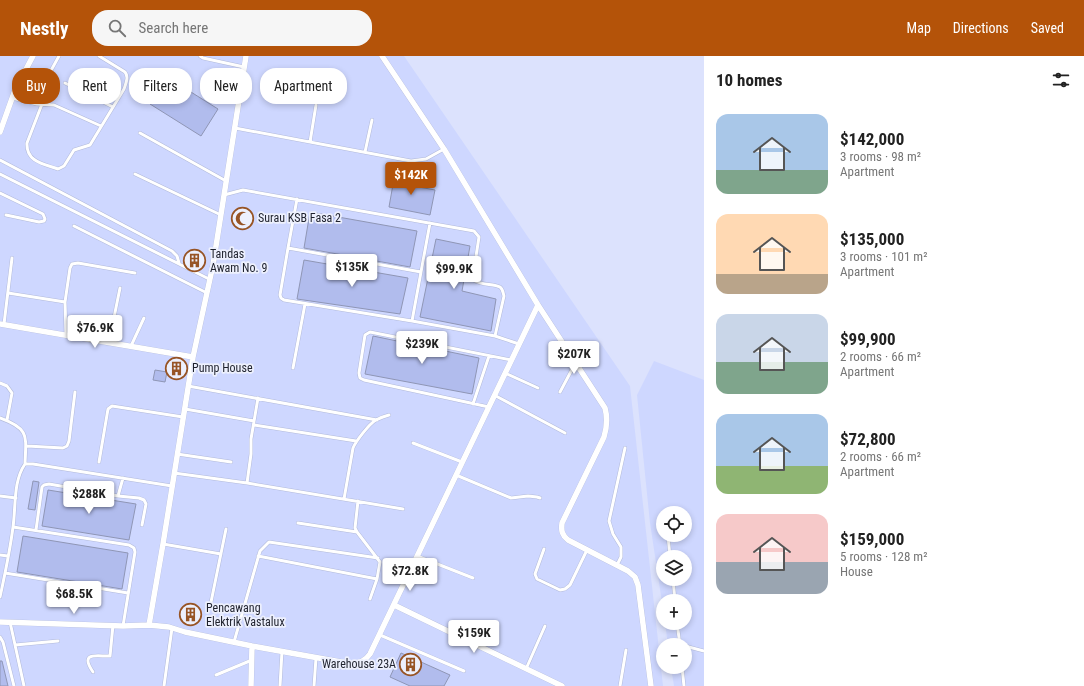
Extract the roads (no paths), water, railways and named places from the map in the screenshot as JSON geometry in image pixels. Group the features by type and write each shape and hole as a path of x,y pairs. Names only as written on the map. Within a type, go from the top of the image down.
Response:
{"street":[{"path":"27,68 33,56"},
{"path":"149,625 193,357 210,279 221,215 246,56"},
{"path":"382,56 444,149 538,306 600,398 605,408 607,427 604,437 562,523 561,530 563,536 568,540 628,571 635,577 638,585 651,686"},
{"path":"0,132 12,98"},
{"path":"0,622 123,626 149,625 172,628 252,646 352,664 366,659 380,635 538,306"},
{"path":"2,324 193,357"},
{"path":"394,605 562,686"},
{"path":"251,686 252,646"}],"lane":[{"path":"52,68 59,56"},
{"path":"99,56 125,72 127,74 127,81 124,89 90,145 74,150 64,166 58,169 35,160 29,155 27,143 42,104 54,105 101,126"},
{"path":"200,56 203,58 244,67"},
{"path":"65,83 112,108"},
{"path":"310,142 316,105"},
{"path":"365,152 372,120"},
{"path":"235,128 411,161 426,159 444,149"},
{"path":"140,133 226,181"},
{"path":"0,160 172,251 177,256 178,263"},
{"path":"0,174 210,279"},
{"path":"135,174 221,215"},
{"path":"224,195 243,190 474,231 479,237 473,276 475,281 500,287 503,290 504,296 495,336"},
{"path":"0,193 43,214 45,219 44,221 39,222 6,215"},
{"path":"296,199 280,295 284,300 412,320 495,336 519,344"},
{"path":"412,320 430,223"},
{"path":"74,226 207,293"},
{"path":"288,248 421,272"},
{"path":"2,324 8,293 12,258"},
{"path":"66,335 66,302 70,268 72,264 78,263 135,273"},
{"path":"109,342 120,288"},
{"path":"8,293 66,302"},
{"path":"294,368 305,304"},
{"path":"132,346 144,318"},
{"path":"489,407 360,378 359,373 365,335 370,332 511,360"},
{"path":"473,404 489,356"},
{"path":"560,392 576,362"},
{"path":"505,373 538,388"},
{"path":"0,383 7,386 12,393 7,420"},
{"path":"188,386 377,420"},
{"path":"27,446 63,448 67,446 69,441 75,392"},
{"path":"494,395 565,433"},
{"path":"247,483 258,398"},
{"path":"99,462 108,409 112,406 183,417"},
{"path":"184,409 356,441"},
{"path":"344,499 353,448 356,441 377,420 388,415"},
{"path":"0,418 17,424 23,430 27,446 25,464 21,471 16,498 14,527 0,597"},
{"path":"412,443 462,462"},
{"path":"617,565 621,557 621,548 613,534 609,521 625,448"},
{"path":"177,454 231,462"},
{"path":"25,464 172,486"},
{"path":"174,473 247,483 403,509"},
{"path":"456,475 511,498 528,496 540,498"},
{"path":"118,496 123,478"},
{"path":"36,530 42,488 44,485 49,484 144,500 146,504 142,525"},
{"path":"0,496 16,498"},
{"path":"358,502 357,532 380,562 377,579 370,599"},
{"path":"298,523 357,532"},
{"path":"14,527 129,545 134,548 135,552 123,626"},
{"path":"210,607 226,529"},
{"path":"234,642 258,556 260,551 269,542 378,558"},
{"path":"163,544 221,554"},
{"path":"544,549 534,574 537,579 560,590 565,589 570,585 587,550"},
{"path":"0,555 8,556"},
{"path":"258,556 377,579"},
{"path":"417,556 473,578"},
{"path":"5,573 128,593"},
{"path":"10,622 24,686"},
{"path":"93,672 88,663 91,656 110,656 113,625"},
{"path":"526,669 546,626"},
{"path":"164,686 172,628"},
{"path":"380,635 464,671"},
{"path":"0,637 3,642 14,686"},
{"path":"15,645 58,641"},
{"path":"692,648 704,651"},
{"path":"620,686 626,650"},
{"path":"280,686 282,651"},
{"path":"314,686 316,658"},
{"path":"216,675 252,660"},
{"path":"683,674 684,686"}],"place":[{"name":"Surau KSB Fasa 2","path":"242,218"},
{"name":"Tandas Awam No. 9","path":"195,261"},
{"name":"Pump House","path":"176,368"},
{"name":"Pencawang Elektrik Vastalux","path":"190,615"},
{"name":"Warehouse 23A","path":"411,664"}]}
